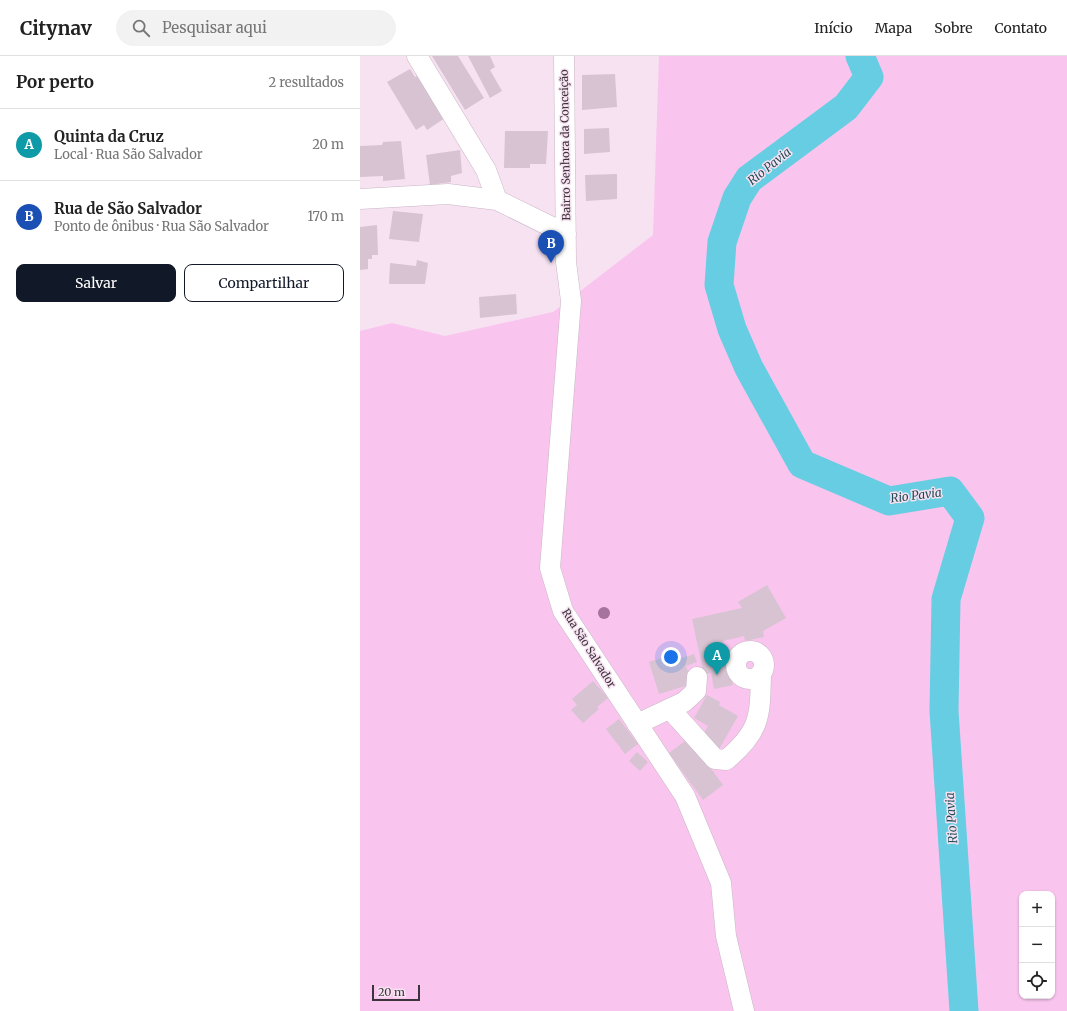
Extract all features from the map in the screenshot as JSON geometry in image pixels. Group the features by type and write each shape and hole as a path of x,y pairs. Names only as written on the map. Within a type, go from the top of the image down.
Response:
{"street":[{"path":"417,56 486,170 497,200"},
{"name":"Bairro Senhora da Conceição","path":"564,56 566,234"},
{"path":"360,199 448,194 497,200 566,234"},
{"name":"Rua São Salvador","path":"566,234 566,262 571,301 550,568 563,611 685,796 721,883 726,936 744,1011"},
{"path":"670,709 715,759 726,760 740,748 755,728 761,708 762,673"},
{"path":"637,724 684,702 696,691 697,677"}],"shaded area":[{"path":"659,56 1067,56 1067,1011 360,1011 360,331 392,323 445,336 553,312 653,235"}],"building":[{"path":"432,56 458,56 484,98 465,110"},
{"path":"468,56 490,56 495,67 490,70 502,91 490,98"},
{"path":"410,69 415,77 419,75 445,118 427,130 424,125 416,130 387,82"},
{"path":"615,74 617,107 582,110 582,75"},
{"path":"609,128 610,152 584,154 584,129"},
{"path":"505,131 548,131 546,164 530,164 530,168 504,168"},
{"path":"401,141 405,179 383,181 383,176 360,177 360,146 382,145 383,142"},
{"path":"460,150 462,173 451,176 451,182 430,185 426,155"},
{"path":"617,174 617,199 586,201 585,175"},
{"path":"393,211 423,214 419,242 389,239"},
{"path":"377,225 378,255 372,255 372,259 368,259 368,269 360,270 360,227"},
{"path":"417,260 428,263 425,284 389,284 390,263 416,266"},
{"path":"516,294 517,314 480,318 479,297"},
{"path":"767,585 786,618 763,631 764,637 745,641 744,636 723,641 733,685 714,689 711,673 704,675 692,619 742,608 738,602"},
{"path":"677,653 679,659 694,654 697,662 686,666 692,684 659,694 649,662"},
{"path":"593,681 608,698 597,707 599,709 583,723 571,710 577,705 572,699"},
{"path":"707,695 720,702 719,705 738,716 718,751 700,740 708,726 694,718"},
{"path":"619,719 638,744 625,754 606,729"},
{"path":"689,738 723,785 703,800 669,753"},
{"path":"637,752 648,762 640,771 629,761"}],"waterway":[{"name":"Rio Pavia","path":"860,56 869,77 846,107 749,179 737,198 722,242 719,285 732,329 749,368 802,464 889,501 950,491 970,518 946,599 944,711 964,1011"}],"place":[{"name":"Rua de São Salvador","path":"551,263"},
{"name":"Quinta da Cruz","path":"717,675"}]}
